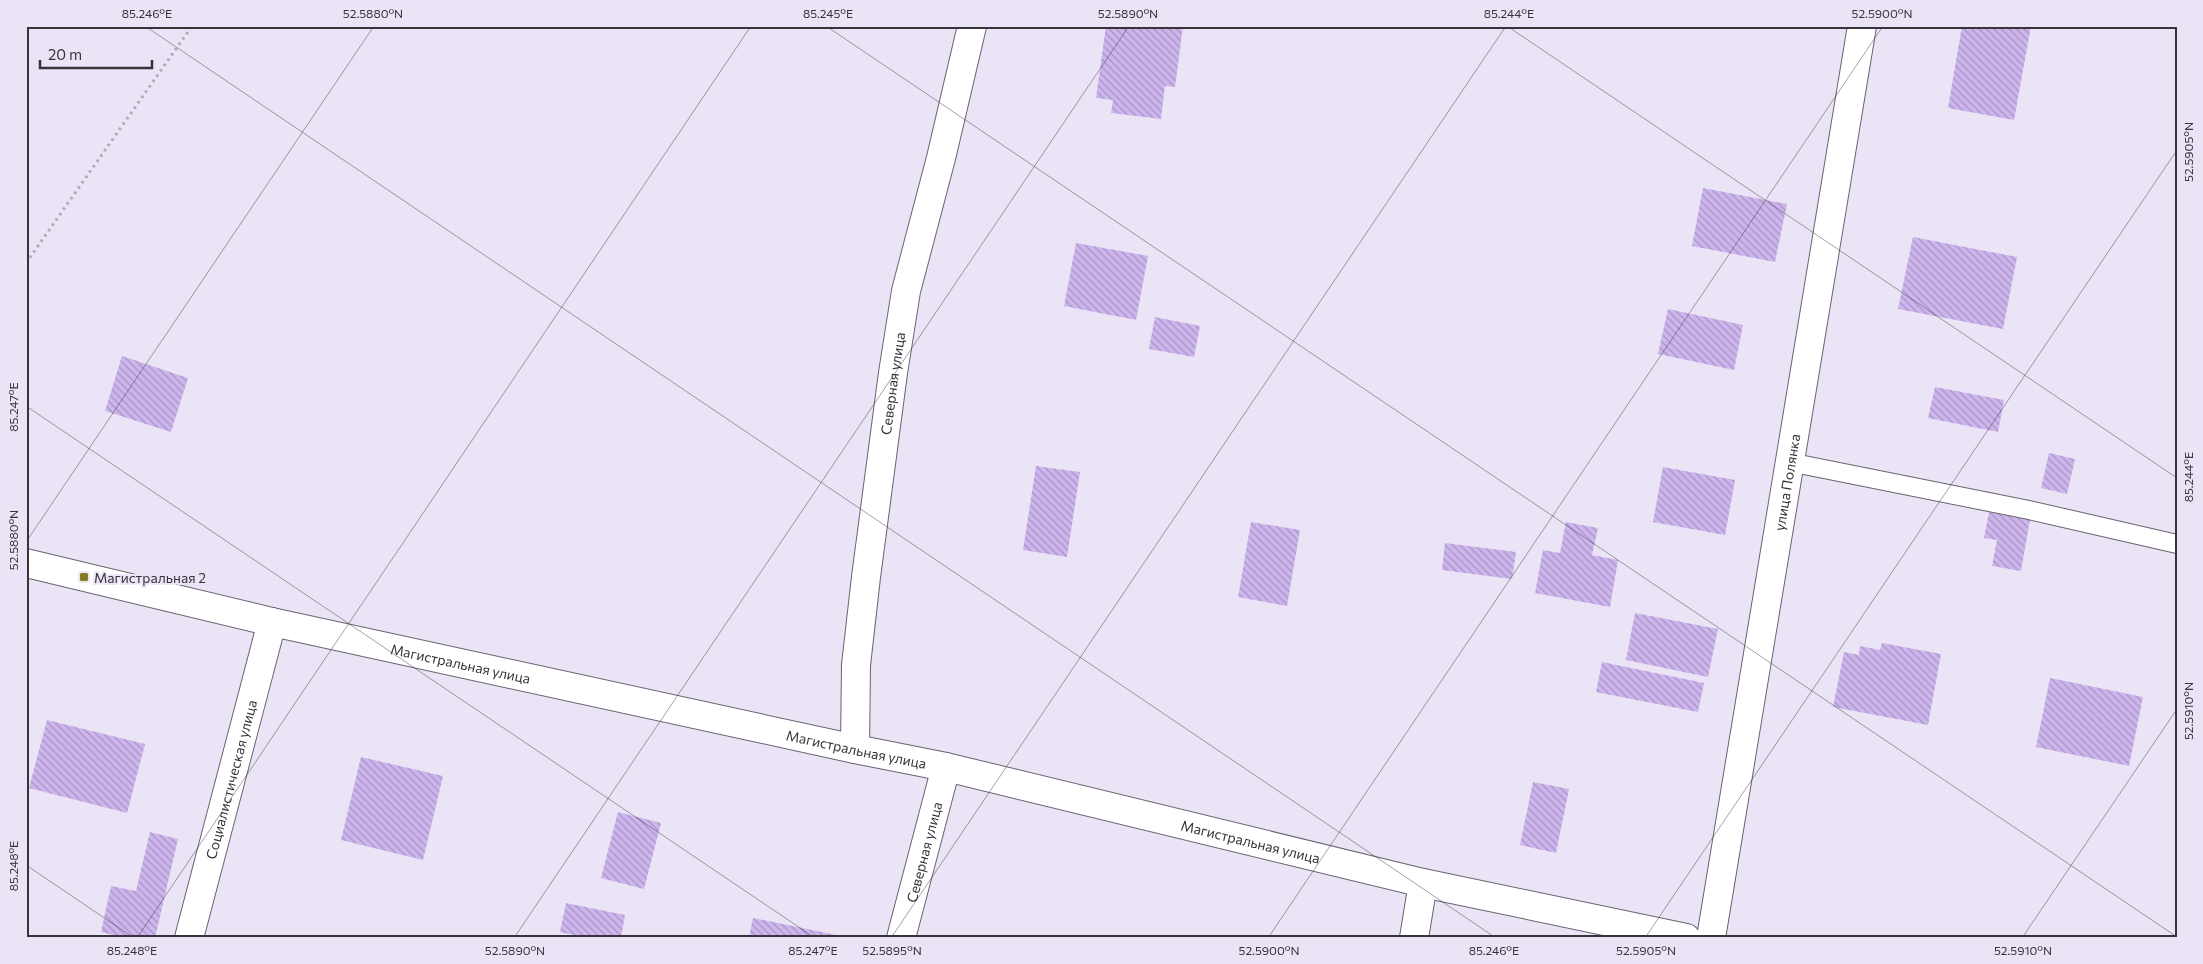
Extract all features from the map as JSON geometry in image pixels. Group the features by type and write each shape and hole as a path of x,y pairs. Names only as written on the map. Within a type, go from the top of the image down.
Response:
{"street":[{"name":"Северная улица","path":"855,749 856,665 866,577 903,309 972,26"},
{"name":"улица Полянка","path":"1711,938 1862,26"},
{"name":"Магистральная улица","path":"26,563 272,622 855,749 946,767 1423,883 1686,938"},
{"name":"Социалистическая улица","path":"189,938 272,622"},
{"name":"Северная улица","path":"901,938 946,767"},
{"path":"1414,938 1423,883"}],"lane":[{"path":"1789,462 2029,510 2177,544"}],"path":[{"path":"26,264 192,26"}],"building":[{"path":"1106,26 1183,26 1175,87 1165,86 1161,119 1111,113 1113,100 1096,98"},
{"path":"1962,26 2031,26 2014,120 1948,108"},
{"path":"1703,188 1787,204 1775,262 1692,246"},
{"path":"1913,237 2017,257 2003,329 1898,309"},
{"path":"1076,243 1148,256 1136,320 1064,306"},
{"path":"1668,309 1743,325 1734,370 1658,354"},
{"path":"1155,317 1200,326 1194,357 1149,349"},
{"path":"122,356 188,378 171,432 105,411"},
{"path":"1935,387 2004,400 1998,432 1928,418"},
{"path":"2049,453 2075,459 2067,494 2041,488"},
{"path":"1036,466 1080,472 1067,557 1023,550"},
{"path":"1663,467 1735,480 1725,535 1653,522"},
{"path":"1989,512 2030,520 2021,571 1992,566 1997,540 1984,538"},
{"path":"1251,522 1300,530 1287,606 1238,597"},
{"path":"1566,522 1598,528 1592,555 1618,560 1610,607 1535,593 1543,550 1560,553"},
{"path":"1445,543 1516,552 1512,579 1442,570"},
{"path":"1635,613 1718,629 1708,677 1626,660"},
{"path":"1882,643 1941,654 1928,725 1833,707 1844,652 1859,655 1860,646 1880,650"},
{"path":"1602,662 1704,683 1698,712 1596,692"},
{"path":"2050,678 2143,697 2129,766 2036,747"},
{"path":"47,720 145,744 127,813 29,788"},
{"path":"361,757 443,776 423,860 341,840"},
{"path":"1533,782 1569,789 1556,853 1520,845"},
{"path":"618,812 661,823 644,889 601,878"},
{"path":"150,832 178,839 155,938 126,938 101,932 111,886 136,891"},
{"path":"566,903 625,915 621,938 587,938 560,932"},
{"path":"753,918 846,937 846,938 749,938"}],"place":[{"name":"Магистральная 2","path":"84,577"}]}
